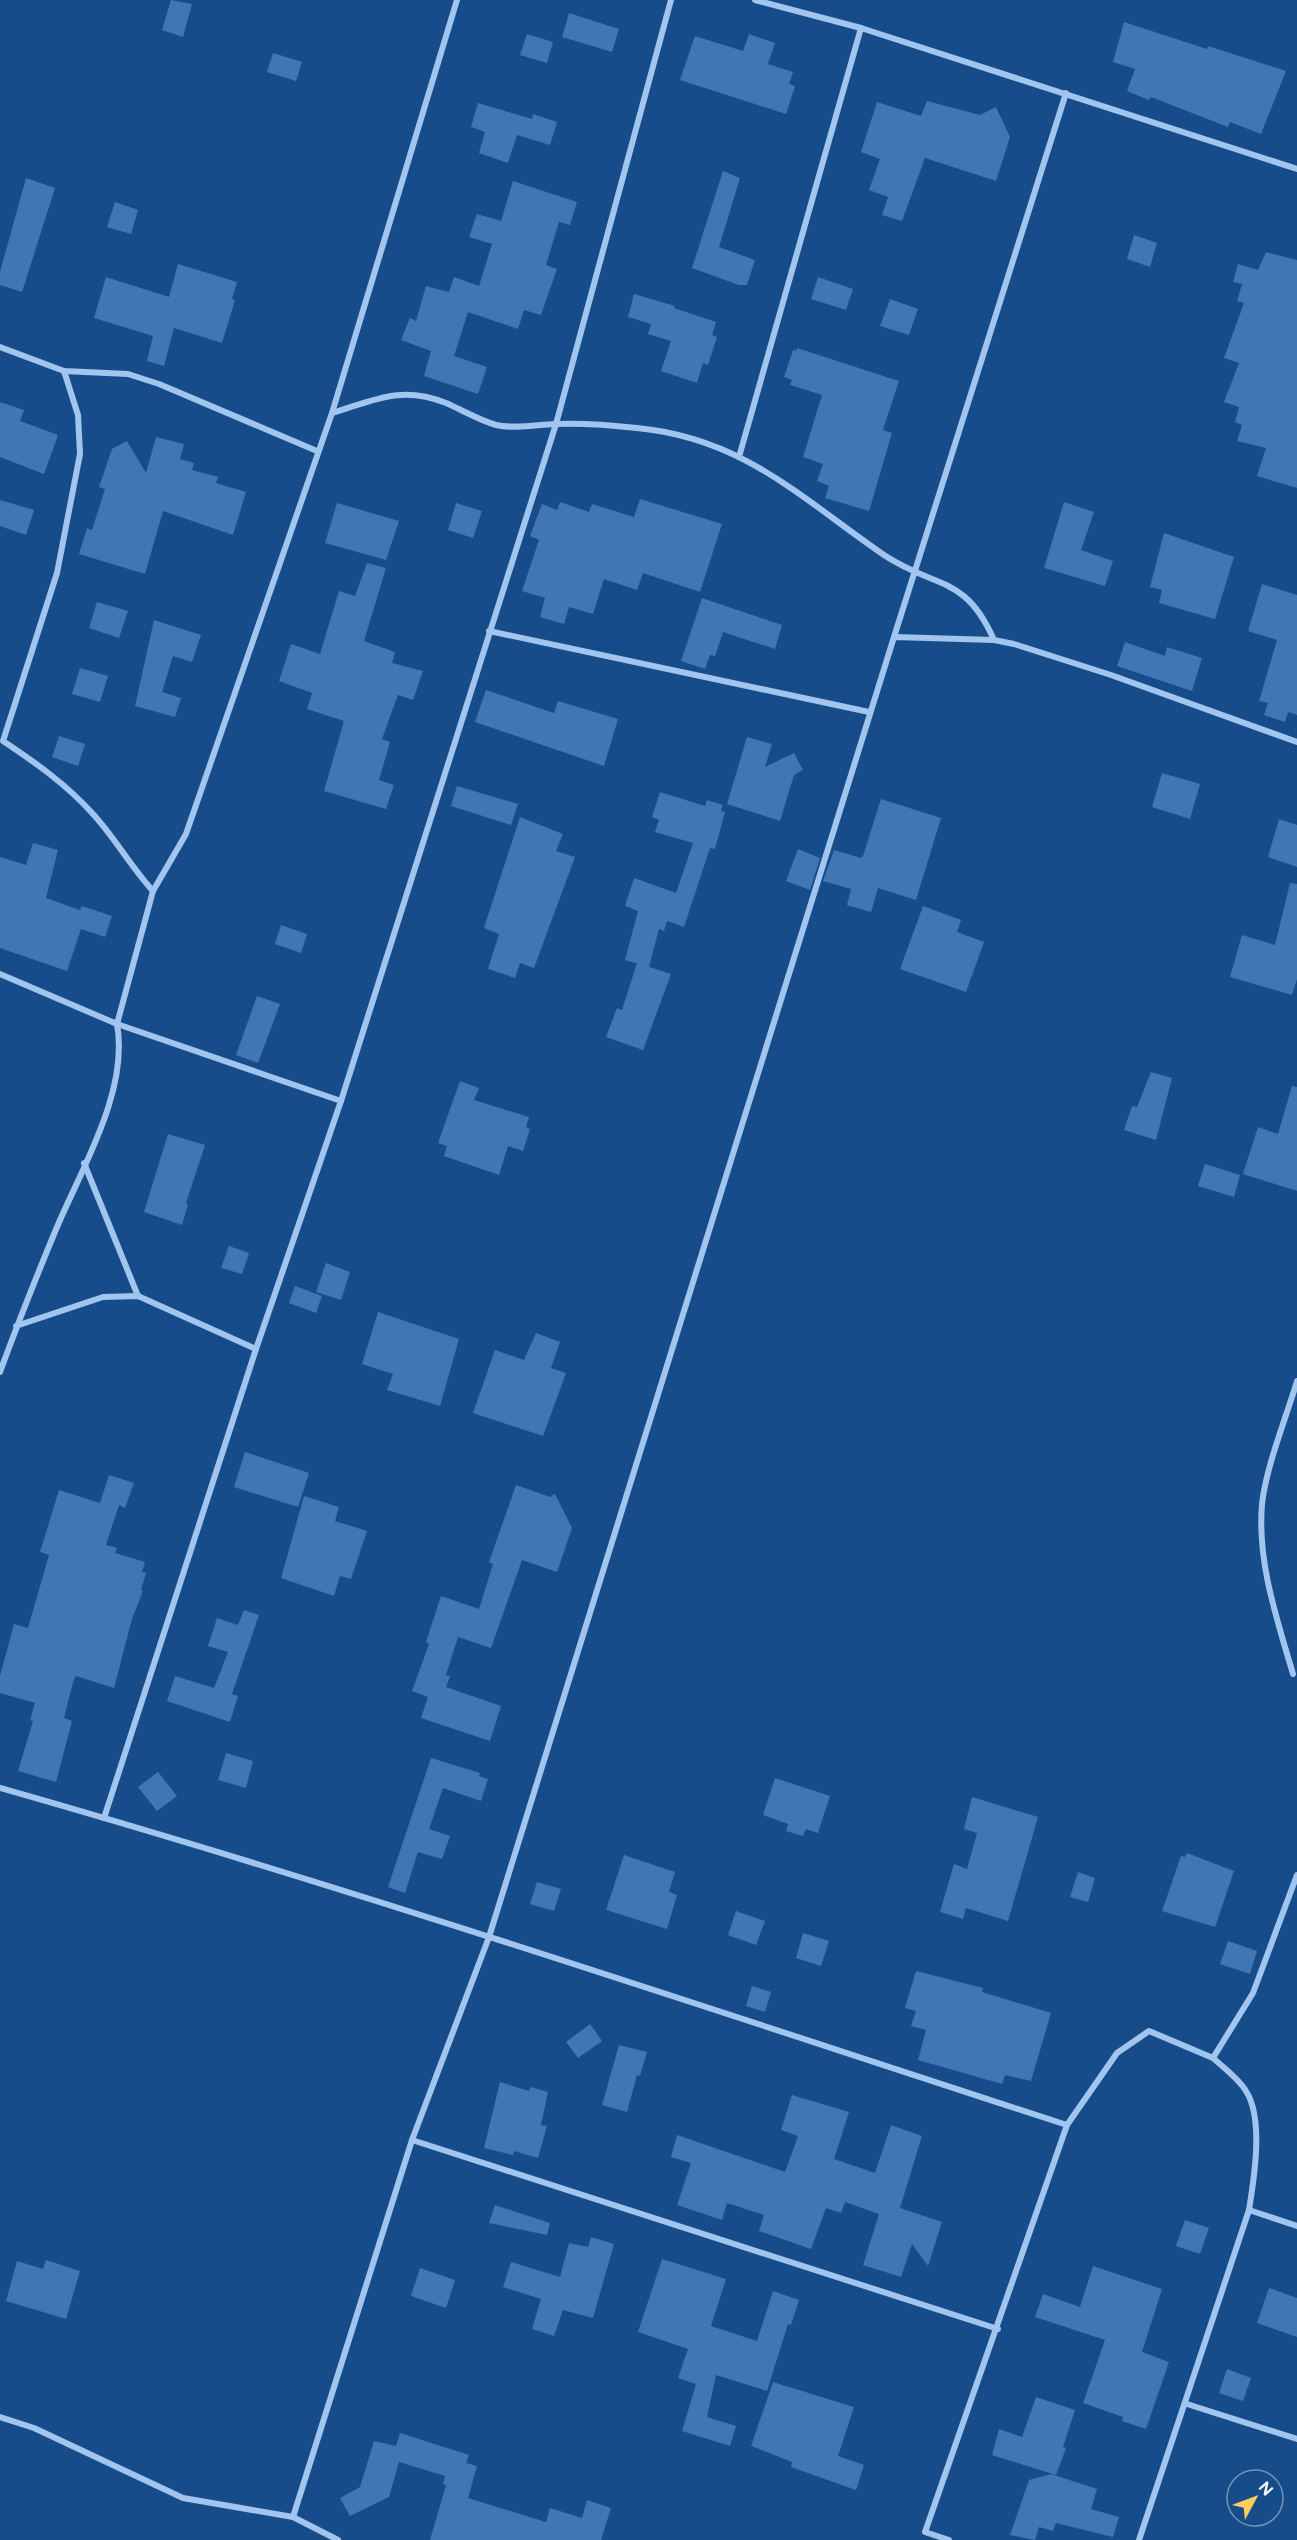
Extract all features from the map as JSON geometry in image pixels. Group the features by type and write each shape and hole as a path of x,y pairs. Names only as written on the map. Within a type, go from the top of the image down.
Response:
{"street":[{"path":"0,1371 16,1326 107,1109 118,1071 121,1044 117,1024 153,891 186,834 332,413 457,0"},
{"path":"104,1818 256,1349 340,1101 556,424 671,0"},
{"path":"755,0 861,28 1297,169"},
{"path":"739,457 861,28"},
{"path":"293,2517 412,2140 489,1937 869,712 1066,93"},
{"path":"0,346 64,370 128,374 159,384 317,451"},
{"path":"64,370 78,416 80,454 57,573 26,676 1,740 49,771 75,794 153,891"},
{"path":"332,413 405,393 426,396 496,425 526,427 556,424 629,427 704,442 739,457 816,503 884,555 913,572 945,584 969,599 984,618 994,640"},
{"path":"489,631 869,712"},
{"path":"894,637 994,640 1111,675 1297,742"},
{"path":"0,974 117,1024 340,1101"},
{"path":"84,1163 138,1296"},
{"path":"16,1326 103,1297 138,1296 256,1349"},
{"path":"1293,1674 1271,1600 1261,1541 1263,1502 1297,1381"},
{"path":"0,1788 489,1937 1067,2125"},
{"path":"1213,2058 1253,1993 1297,1875"},
{"path":"949,2540 925,2532 998,2329 1067,2125 1117,2053 1149,2031 1213,2058 1247,2091 1256,2121 1254,2180 1249,2210 1187,2404 1139,2540"},
{"path":"412,2140 998,2329"},
{"path":"1249,2210 1297,2226"},
{"path":"1187,2404 1297,2439"},
{"path":"0,2417 34,2428 183,2498 293,2517 338,2540"}],"building":[{"path":"171,0 192,4 183,37 162,30"},
{"path":"569,13 619,29 612,52 562,37"},
{"path":"1124,22 1207,49 1208,46 1286,71 1261,134 1230,122 1228,127 1151,97 1149,100 1127,91 1135,69 1113,62"},
{"path":"527,34 553,42 547,63 520,55"},
{"path":"749,34 775,43 768,64 793,72 789,84 795,86 786,114 680,80 695,36 743,51"},
{"path":"273,53 302,62 296,81 267,72"},
{"path":"927,101 980,115 996,107 1010,137 996,181 925,158 902,221 882,215 888,197 869,190 880,159 861,152 877,102 921,116"},
{"path":"478,103 532,119 533,114 557,122 550,145 517,135 508,163 479,153 485,132 471,127"},
{"path":"723,171 740,178 719,247 755,260 747,285 739,285 692,268"},
{"path":"26,178 55,188 22,292 0,285 0,272"},
{"path":"513,181 577,202 570,225 559,222 546,265 557,269 541,315 524,310 518,329 468,312 454,356 487,367 478,394 424,376 431,351 401,340 410,318 416,321 426,286 449,292 454,277 479,286 492,244 469,237 477,214 501,221"},
{"path":"115,202 138,210 131,234 107,227"},
{"path":"1134,235 1157,243 1150,267 1127,259"},
{"path":"1266,252 1297,260 1297,488 1257,476 1266,448 1237,441 1242,425 1235,422 1239,407 1224,402 1239,363 1224,358 1244,303 1237,301 1242,284 1233,282 1238,264 1258,270"},
{"path":"178,264 237,282 232,299 235,300 222,343 174,328 164,366 147,361 153,336 94,318 106,277 169,297"},
{"path":"818,277 853,289 846,310 811,299"},
{"path":"634,294 675,306 674,308 716,322 712,335 717,337 708,365 703,363 697,383 661,371 671,341 648,334 651,324 628,317"},
{"path":"890,299 918,309 909,335 880,326"},
{"path":"797,348 899,381 883,430 892,433 869,511 825,498 829,486 817,481 823,464 803,457 822,395 790,385 792,380 784,377 793,350 796,351"},
{"path":"0,402 24,410 20,421 58,435 44,474 0,457"},
{"path":"156,437 184,444 180,459 194,463 192,470 218,477 216,483 246,492 233,535 163,511 145,574 79,554 87,528 92,530 105,489 99,487 112,449 127,441 146,473"},
{"path":"640,499 722,524 700,592 643,573 637,590 604,579 593,614 569,607 564,624 540,617 545,598 522,591 539,540 530,536 542,504 557,510 560,502 589,512 592,504 634,517"},
{"path":"0,500 34,510 26,535 0,526"},
{"path":"1064,502 1094,512 1081,550 1113,561 1105,586 1044,568"},
{"path":"337,503 399,521 386,560 325,543"},
{"path":"456,503 482,511 473,538 448,530"},
{"path":"1164,533 1234,557 1215,619 1159,603 1162,590 1150,587"},
{"path":"367,563 386,568 364,641 395,652 392,663 423,671 413,700 398,695 382,739 390,742 379,780 394,785 386,809 324,791 344,721 307,709 312,693 279,681 291,644 320,654 339,591 355,596"},
{"path":"1262,584 1297,595 1297,715 1288,712 1285,722 1264,715 1268,703 1259,701 1277,640 1248,631"},
{"path":"702,598 782,625 775,649 723,632 715,656 710,655 705,669 681,661"},
{"path":"97,602 128,611 119,638 89,628"},
{"path":"154,620 201,635 192,662 173,656 162,692 181,698 175,717 135,706"},
{"path":"1125,642 1165,656 1167,647 1202,658 1192,691 1117,666"},
{"path":"80,668 108,676 100,702 72,694"},
{"path":"486,690 554,713 558,701 618,719 604,766 475,722"},
{"path":"59,736 85,744 78,766 52,757"},
{"path":"747,737 772,744 765,767 794,753 803,770 794,775 780,821 727,804"},
{"path":"1162,773 1200,784 1190,819 1152,807"},
{"path":"457,786 518,804 511,825 451,806"},
{"path":"660,792 705,806 707,800 723,805 721,811 725,812 715,849 710,848 684,927 667,921 664,931 659,929 649,967 625,960 638,911 625,906 634,878 676,893 693,843 655,832 659,820 652,817"},
{"path":"881,799 941,818 916,900 878,888 871,912 847,905 851,889 823,881 834,850 861,858 863,856"},
{"path":"520,817 563,834 556,851 575,857 534,968 520,963 515,978 488,969 499,934 484,928"},
{"path":"1279,819 1297,825 1297,867 1268,857"},
{"path":"33,843 58,850 46,898 80,910 82,906 112,916 105,937 81,929 67,971 0,948 0,857 26,865"},
{"path":"798,849 820,858 810,890 786,881"},
{"path":"1290,883 1297,884 1297,979 1292,995 1230,977 1242,935 1275,945"},
{"path":"923,906 961,920 957,932 984,942 966,992 900,969"},
{"path":"281,925 307,934 301,953 275,944"},
{"path":"637,963 671,974 643,1050 606,1037 617,1008 622,1010"},
{"path":"257,996 280,1004 258,1063 236,1055"},
{"path":"1151,1072 1172,1078 1156,1140 1124,1130 1132,1106 1137,1107"},
{"path":"460,1081 479,1088 474,1100 529,1117 526,1127 530,1129 523,1151 508,1146 499,1175 444,1156 447,1146 438,1143"},
{"path":"1292,1086 1297,1087 1297,1191 1243,1174 1258,1127 1278,1134"},
{"path":"168,1134 205,1145 186,1203 188,1204 182,1225 144,1212"},
{"path":"1205,1164 1240,1175 1234,1197 1198,1186"},
{"path":"229,1246 249,1253 242,1274 221,1268"},
{"path":"326,1263 350,1272 341,1300 316,1292"},
{"path":"295,1286 322,1296 316,1313 289,1303"},
{"path":"378,1312 459,1339 440,1406 387,1390 393,1374 362,1364"},
{"path":"536,1333 560,1342 551,1368 566,1373 543,1436 473,1413 495,1350 524,1360"},
{"path":"245,1452 309,1473 298,1507 234,1487"},
{"path":"109,1475 134,1483 125,1508 119,1505 106,1545 117,1548 115,1553 145,1562 142,1572 146,1573 141,1590 143,1591 132,1619 114,1688 76,1676 73,1682 64,1718 72,1721 56,1782 18,1771 33,1721 30,1720 35,1703 0,1693 0,1676 14,1624 28,1628 49,1555 40,1552 59,1490 100,1503"},
{"path":"516,1485 550,1497 555,1494 572,1528 557,1572 522,1560 491,1648 458,1637 446,1675 450,1676 446,1687 501,1706 490,1741 421,1718 428,1697 412,1691 429,1644 426,1642 441,1596 479,1609 493,1564 489,1562"},
{"path":"304,1496 339,1507 335,1521 367,1531 351,1579 340,1576 334,1596 281,1578"},
{"path":"244,1610 259,1615 232,1694 238,1696 230,1722 167,1701 175,1676 214,1688 228,1652 208,1646 217,1618 238,1625"},
{"path":"226,1753 253,1761 246,1788 218,1780"},
{"path":"431,1758 480,1773 479,1776 488,1779 481,1801 443,1788 429,1829 450,1836 442,1859 418,1852 405,1893 388,1887"},
{"path":"158,1772 177,1796 157,1811 138,1787"},
{"path":"775,1778 830,1796 818,1833 806,1829 803,1836 786,1831 788,1824 763,1815"},
{"path":"972,1797 1038,1817 1008,1921 966,1908 963,1919 940,1912 954,1864 967,1869 977,1833 964,1829"},
{"path":"1187,1853 1234,1871 1215,1927 1162,1911 1181,1856 1185,1857"},
{"path":"624,1855 675,1872 669,1892 677,1895 667,1929 606,1910"},
{"path":"1078,1872 1095,1878 1088,1902 1070,1897"},
{"path":"537,1882 561,1889 554,1911 530,1904"},
{"path":"736,1911 765,1921 756,1945 728,1935"},
{"path":"803,1933 829,1941 821,1966 796,1958"},
{"path":"1228,1941 1257,1951 1250,1974 1220,1964"},
{"path":"916,1971 983,1988 982,1992 1051,2013 1031,2081 1005,2075 1002,2084 918,2060 926,2030 911,2026 916,2011 905,2008"},
{"path":"752,1986 771,1992 765,2012 746,2006"},
{"path":"590,2024 602,2041 578,2058 566,2042"},
{"path":"619,2045 647,2052 640,2076 637,2075 627,2112 602,2105"},
{"path":"500,2082 529,2091 531,2087 548,2092 541,2125 547,2126 538,2158 514,2151 513,2155 484,2148"},
{"path":"792,2095 849,2112 834,2159 875,2173 891,2125 922,2136 900,2208 942,2222 928,2266 912,2244 901,2277 863,2265 879,2214 845,2202 841,2213 826,2208 811,2249 759,2231 764,2215 727,2203 722,2220 677,2205 691,2163 671,2157 677,2135 785,2172 798,2136 781,2130"},
{"path":"495,2205 550,2223 547,2235 489,2223"},
{"path":"1185,2220 1209,2228 1200,2254 1176,2246"},
{"path":"591,2237 614,2244 593,2318 563,2310 554,2336 532,2329 541,2299 503,2287 511,2262 560,2277 569,2243 588,2247"},
{"path":"662,2259 726,2279 711,2326 757,2341 773,2291 799,2300 791,2325 788,2324 767,2391 716,2375 707,2417 736,2426 730,2446 682,2431 696,2384 678,2378 688,2349 638,2332"},
{"path":"46,2260 80,2271 66,2319 6,2301 17,2261 43,2269"},
{"path":"1093,2266 1162,2289 1142,2352 1169,2362 1146,2429 1122,2421 1123,2417 1083,2403 1105,2340 1035,2317 1043,2294 1080,2307"},
{"path":"420,2268 455,2280 446,2308 411,2296"},
{"path":"1269,2288 1297,2298 1297,2337 1257,2323"},
{"path":"1227,2369 1251,2378 1243,2401 1219,2393"},
{"path":"773,2382 854,2407 838,2456 864,2465 856,2490 791,2467 792,2462 751,2446"},
{"path":"1036,2397 1075,2410 1063,2447 1066,2448 1056,2475 992,2455 999,2429 1022,2437"},
{"path":"400,2433 469,2455 466,2463 477,2466 468,2498 546,2522 550,2508 582,2518 587,2500 611,2508 601,2540 430,2540 446,2485 443,2484 445,2476 399,2462 389,2497 350,2516 340,2498 360,2487 374,2441 396,2446"},
{"path":"1051,2474 1097,2489 1091,2509 1119,2517 1113,2537 1056,2523 1053,2531 1039,2527 1035,2540 1010,2535 1029,2480"}]}
